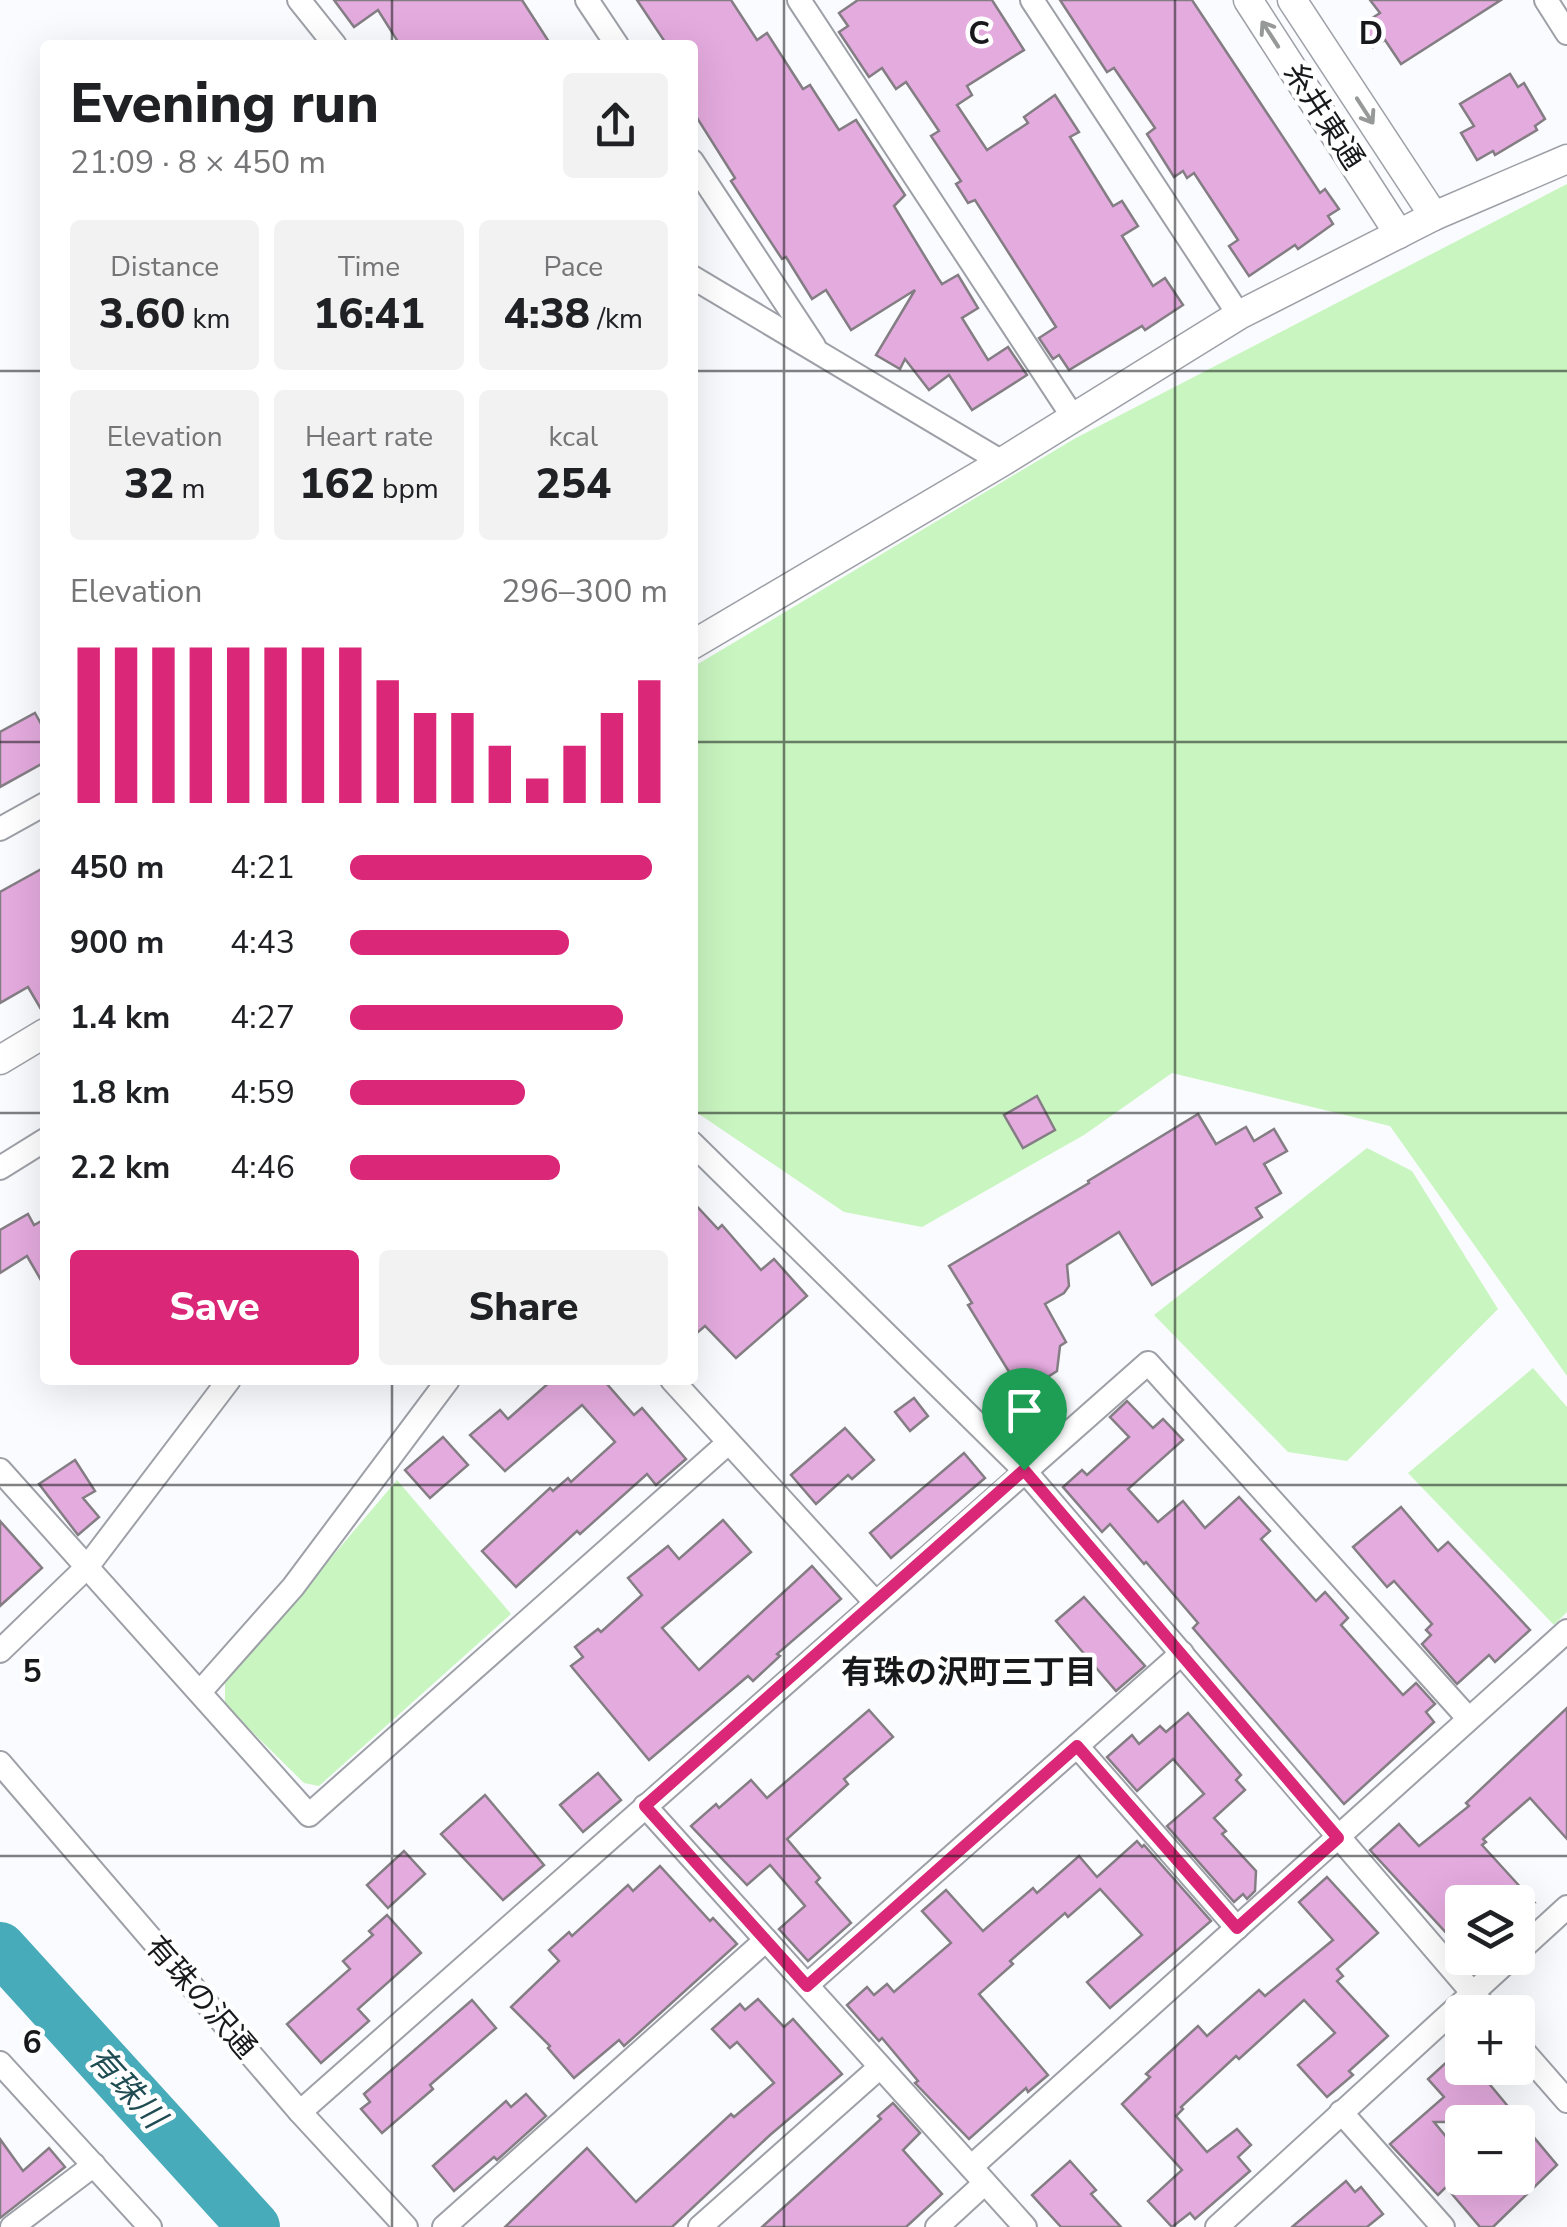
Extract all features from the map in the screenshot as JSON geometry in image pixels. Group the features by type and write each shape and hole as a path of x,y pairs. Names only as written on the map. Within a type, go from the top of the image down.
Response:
{"street":[{"path":"299,0 331,40"},
{"path":"587,0 613,40"},
{"path":"799,0 1073,417"},
{"path":"1032,0 1239,315"},
{"name":"糸井東通","path":"1248,0 1399,234"},
{"name":"糸井東通","path":"1292,0 1434,216"},
{"path":"1546,0 1567,32"},
{"path":"698,641 1002,462 1239,315 1434,216 1567,158"},
{"path":"698,170 818,351"},
{"path":"698,281 1002,462"},
{"path":"0,829 40,807"},
{"path":"0,1060 40,1036"},
{"path":"0,1168 40,1143"},
{"path":"698,1148 1024,1470 1472,1993"},
{"path":"300,2112 1148,1363 1468,1718"},
{"path":"0,1650 87,1567 225,1385"},
{"path":"200,1692 292,1586 444,1385"},
{"path":"676,1385 874,1602"},
{"path":"0,1470 308,1816 728,1443"},
{"path":"937,2227 978,2175 1237,1928 1567,1632"},
{"path":"807,1986 1182,1652"},
{"path":"1077,1746 1237,1928"},
{"name":"有珠の沢通","path":"0,1763 300,2112 406,2227"},
{"path":"645,1806 1025,2227"},
{"path":"1535,1936 1567,1907"},
{"path":"444,2227 766,1940"},
{"path":"1217,2227 1492,1975"},
{"path":"0,2063 150,2227"},
{"path":"1535,2063 1567,2100"},
{"path":"700,2227 880,2067"},
{"path":"1341,2112 1443,2227"},
{"path":"12,2227 94,2165"}],"green space":[{"path":"1567,184 1567,1376 1390,1126 1172,1073 1084,1135 922,1227 844,1212 698,1113 698,664 1074,439"},
{"path":"1367,1148 1412,1171 1498,1309 1347,1461 1288,1452 1154,1315"},
{"path":"1533,1368 1567,1407 1567,1612 1554,1625 1408,1473"},
{"path":"397,1480 511,1614 319,1786 304,1783 225,1705 225,1683"}],"building":[{"path":"334,0 522,0 548,40 397,40 378,10 354,27"},
{"path":"637,0 731,0 757,40 767,33 803,89 810,85 839,130 856,120 905,195 894,206 938,278 942,284 958,275 978,308 962,318 988,360 1008,347 1027,375 972,410 949,375 929,390 905,359 900,369 876,355 915,290 851,330 826,290 812,299 731,181 735,178 698,119 698,40 664,40"},
{"path":"858,0 992,0 1024,50 967,86 972,95 957,105 987,150 1028,123 1024,117 1055,95 1079,132 1070,137 1113,206 1122,201 1138,226 1122,236 1153,286 1165,278 1183,305 1069,370 1059,355 1053,359 1039,338 1056,327 975,200 968,203 956,184 961,181 931,136 939,131 906,82 896,89 882,68 869,77 839,32 848,26 839,13"},
{"path":"1060,0 1192,0 1320,193 1325,189 1339,209 1328,216 1333,224 1249,276 1229,246 1238,240 1194,173 1187,178 1183,171 1174,177 1147,134 1155,128 1114,68 1107,72"},
{"path":"1370,0 1501,0 1401,64 1385,40 1373,47 1360,26 1380,13"},
{"path":"1510,74 1518,87 1524,83 1545,119 1535,126 1537,130 1495,155 1493,151 1477,160 1461,133 1474,126 1460,104"},
{"path":"35,713 40,722 40,765 0,787 0,732"},
{"path":"40,870 40,1007 28,987 0,1003 0,892"},
{"path":"1037,1096 1055,1130 1023,1148 1004,1115"},
{"path":"1198,1114 1216,1144 1246,1127 1254,1141 1274,1129 1287,1151 1264,1164 1281,1193 1256,1208 1262,1217 1152,1285 1119,1232 1067,1265 1069,1286 1045,1304 1066,1342 1060,1346 1057,1371 1043,1380 1017,1372 1011,1375 949,1266"},
{"path":"698,1207 718,1229 722,1225 761,1270 774,1259 807,1296 736,1358 705,1326 698,1332"},
{"path":"28,1214 34,1225 40,1222 40,1278 27,1256 0,1273 0,1230"},
{"path":"546,1385 608,1385 634,1415 642,1408 686,1459 656,1485 647,1474 516,1587 482,1551 550,1488 553,1491 568,1478 571,1482 615,1442 582,1405 505,1471 470,1435 500,1410 508,1419"},
{"path":"914,1398 928,1416 910,1431 895,1412"},
{"path":"1127,1401 1153,1428 1163,1419 1183,1440 1128,1489 1158,1522 1183,1501 1205,1528 1239,1497 1270,1531 1261,1539 1316,1601 1325,1592 1348,1618 1341,1625 1403,1695 1416,1683 1435,1704 1426,1712 1434,1722 1344,1804 1193,1628 1198,1623 1146,1562 1110,1524 1102,1532 1063,1487 1082,1470 1087,1475 1129,1437 1110,1417"},
{"path":"845,1428 874,1460 852,1479 848,1475 816,1504 791,1475"},
{"path":"443,1437 468,1465 430,1498 405,1470"},
{"path":"964,1453 985,1478 891,1558 870,1533"},
{"path":"75,1460 95,1491 83,1498 99,1517 78,1535 39,1484"},
{"path":"1401,1507 1438,1551 1448,1542 1530,1630 1495,1662 1489,1655 1457,1684 1422,1644 1431,1635 1426,1630 1432,1624 1394,1581 1387,1587 1353,1547"},
{"path":"723,1520 751,1552 662,1628 699,1670 812,1566 841,1599 777,1654 780,1656 753,1681 748,1676 649,1760 571,1666 583,1657 575,1647 598,1629 601,1632 642,1595 628,1578 668,1546 679,1559"},
{"path":"0,1521 42,1568 0,1606"},
{"path":"1084,1597 1145,1666 1116,1691 1056,1621"},
{"path":"1567,1708 1567,1839 1530,1798 1483,1839 1486,1842 1482,1845 1518,1885 1445,1885 1445,1932 1370,1850 1399,1824 1419,1846 1469,1806 1466,1803"},
{"path":"869,1710 893,1737 844,1779 848,1784 787,1839 851,1923 808,1961 779,1929 805,1906 770,1865 747,1885 691,1826 751,1780 767,1798"},
{"path":"1188,1713 1241,1775 1236,1780 1245,1790 1214,1818 1226,1831 1222,1834 1256,1871 1255,1891 1247,1899 1243,1894 1234,1902 1167,1826 1204,1794 1173,1759 1137,1791 1107,1757 1132,1735 1139,1744 1160,1726 1166,1732"},
{"path":"598,1773 621,1800 583,1832 560,1805"},
{"path":"485,1795 544,1865 503,1900 441,1834"},
{"path":"1137,1841 1211,1921 1110,2008 1087,1982 1142,1935 1100,1889 1068,1917 1065,1913 1010,1961 1013,1964 979,1994 1048,2075 1028,2092 1026,2088 969,2139 915,2083 918,2081 882,2038 879,2041 847,2005 867,1987 874,1995 887,1984 894,1992 951,1943 922,1911 946,1890 983,1931 1033,1888 1037,1893 1079,1856 1097,1877"},
{"path":"404,1851 425,1874 388,1908 367,1885"},
{"path":"660,1866 710,1921 713,1918 737,1944 624,2046 619,2040 574,2078 550,2046 511,2007 559,1961 549,1950 569,1932 572,1936 628,1885 633,1891"},
{"path":"1327,1877 1378,1933 1337,1969 1343,1976 1337,1981 1388,2036 1327,2097 1298,2065 1335,2033 1304,2000 1239,2059 1236,2056 1176,2116 1207,2152 1237,2129 1251,2145 1238,2157 1250,2171 1195,2219 1190,2213 1172,2227 1148,2201 1182,2170 1122,2104 1150,2077 1146,2074 1198,2026 1207,2036 1259,1990 1265,1996 1333,1940 1299,1902"},
{"path":"387,1915 421,1953 358,2009 369,2021 321,2063 287,2024 350,1969 343,1961 373,1935 369,1931"},
{"path":"758,1999 784,2027 793,2019 842,2074 672,2227 505,2227 587,2148 636,2202 731,2114 734,2117 774,2083 737,2042 730,2048 712,2029 740,2004 745,2010"},
{"path":"472,2000 496,2028 382,2133 361,2109 370,2102 364,2094"},
{"path":"1445,2064 1445,2085 1490,2085 1507,2105 1445,2105 1445,2122 1434,2122 1445,2135 1445,2188 1438,2195 1390,2144 1444,2097 1428,2079"},
{"path":"526,2094 546,2116 497,2160 494,2157 454,2191 433,2166 506,2101 511,2107"},
{"path":"893,2103 920,2133 903,2150 942,2194 906,2227 762,2227 881,2119 878,2116"},
{"path":"0,2139 23,2171 49,2148 65,2167 0,2218"},
{"path":"1535,2139 1557,2165 1535,2186"},
{"path":"1070,2161 1096,2190 1091,2194 1121,2227 1061,2227 1032,2195"},
{"path":"1346,2181 1355,2192 1361,2187 1383,2214 1367,2227 1292,2227"},
{"path":"1453,2195 1526,2195 1493,2227 1480,2227"}],"waterway":[{"name":"有珠川","path":"0,1948 254,2227"}],"district":[{"name":"有珠の沢町三丁目","path":"969,1672"}],"route":[{"path":"1024,1470 1338,1838 1237,1928 1077,1746 807,1986 645,1806 1024,1470"}]}
